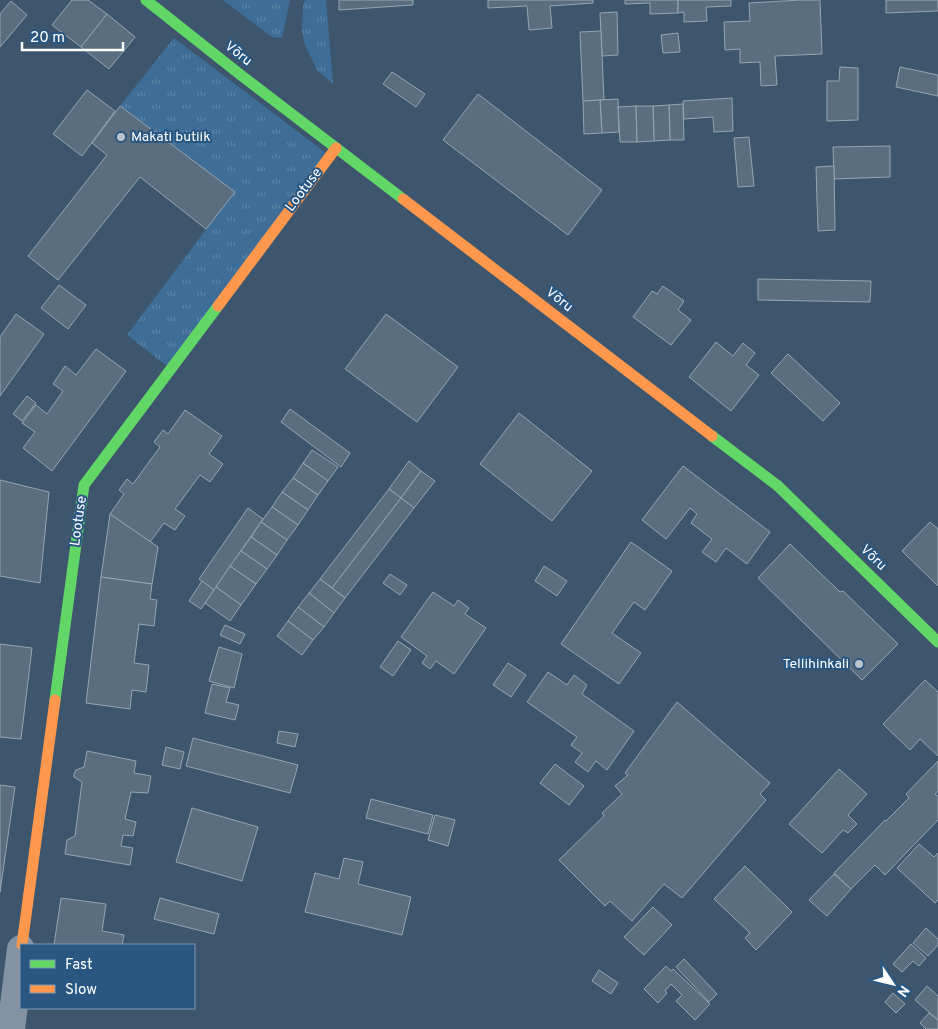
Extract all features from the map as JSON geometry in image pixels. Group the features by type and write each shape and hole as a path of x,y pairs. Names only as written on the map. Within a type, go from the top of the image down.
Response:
{"main road":[{"name":"Võru","path":"149,1 192,37 778,486 938,642"},
{"name":"Lootuse","path":"22,944 84,485 336,148"}],"street":[{"path":"11,1029 20,957"}],"green space":[{"path":"223,0 290,0 282,38 272,37"},
{"path":"305,0 326,0 333,84 317,70 305,45 302,32 303,5"},
{"path":"174,38 326,153 168,367 127,335 234,192 120,106"}],"building":[{"path":"72,0 88,0 107,14 81,47 52,25"},
{"path":"339,0 413,0 413,5 339,10"},
{"path":"488,0 593,0 593,3 550,6 552,28 529,30 527,6 488,8"},
{"path":"625,0 678,0 678,13 650,14 650,3 625,4"},
{"path":"678,0 731,0 731,6 706,7 707,21 684,22 684,12 678,13"},
{"path":"820,0 822,54 775,56 777,85 761,86 760,62 740,63 740,49 725,50 724,22 750,21 749,3"},
{"path":"886,0 938,0 938,11 886,13"},
{"path":"11,1 27,15 0,47 0,14"},
{"path":"617,12 618,55 602,56 600,13"},
{"path":"107,14 135,37 109,69 81,47"},
{"path":"601,31 604,100 583,101 580,32"},
{"path":"678,33 680,52 663,53 661,35"},
{"path":"840,67 858,68 858,120 827,121 827,81 839,81"},
{"path":"900,67 938,75 938,96 896,87"},
{"path":"392,72 425,94 416,107 383,84"},
{"path":"87,90 115,111 82,156 53,134"},
{"path":"478,94 602,190 568,235 443,140"},
{"path":"732,98 733,131 714,132 713,117 684,119 683,101"},
{"path":"618,99 619,132 602,133 600,100"},
{"path":"600,100 602,133 584,134 583,101"},
{"path":"683,104 684,140 670,140 669,105"},
{"path":"669,105 670,140 654,141 653,106"},
{"path":"120,106 235,192 206,229 140,177 58,280 28,256 107,155 92,143"},
{"path":"636,106 637,142 620,142 618,107"},
{"path":"636,106 653,106 654,141 637,142"},
{"path":"749,137 754,186 738,187 734,138"},
{"path":"890,146 890,177 834,179 833,147"},
{"path":"834,166 835,230 818,231 816,167"},
{"path":"758,279 871,281 870,302 758,300"},
{"path":"59,285 86,305 68,329 41,308"},
{"path":"663,286 684,301 678,310 691,320 671,345 633,317 652,291 657,294"},
{"path":"16,314 44,334 0,396 0,337"},
{"path":"386,314 458,367 417,422 345,369"},
{"path":"716,342 733,356 743,343 755,353 746,365 759,375 731,411 689,377"},
{"path":"96,349 126,371 52,471 23,448 35,432 22,423 36,405 47,414 63,391 53,384 65,366 76,375"},
{"path":"788,354 840,403 823,421 771,373"},
{"path":"27,396 36,403 22,421 13,414"},
{"path":"290,409 350,453 341,467 281,422"},
{"path":"185,410 222,436 209,454 223,464 210,482 200,475 175,509 185,516 175,530 164,523 150,542 110,514 124,494 119,490 127,479 133,484 160,447 154,442 163,430 168,434"},
{"path":"519,413 592,471 552,521 480,464"},
{"path":"312,450 338,467 328,481 303,463"},
{"path":"409,461 421,471 401,498 389,489"},
{"path":"303,463 328,481 318,495 293,478"},
{"path":"683,466 770,532 747,564 726,548 716,562 702,552 712,539 691,523 697,514 690,508 666,539 642,520"},
{"path":"421,471 435,481 414,508 401,498"},
{"path":"293,478 318,495 308,510 282,492"},
{"path":"0,480 49,492 40,583 0,576"},
{"path":"389,489 401,498 332,588 320,579"},
{"path":"282,492 308,510 298,525 272,507"},
{"path":"401,498 414,508 345,598 332,588"},
{"path":"272,507 298,525 287,540 261,522"},
{"path":"248,508 263,519 214,590 199,579"},
{"path":"110,514 158,547 152,584 101,577"},
{"path":"261,522 287,540 277,555 251,537"},
{"path":"930,522 938,529 938,586 902,551"},
{"path":"251,537 277,555 267,569 241,551"},
{"path":"631,542 672,571 645,610 634,602 612,633 641,653 619,684 561,644"},
{"path":"790,544 840,592 843,591 898,644 862,680 758,578"},
{"path":"241,551 267,569 256,584 230,566"},
{"path":"230,566 256,584 241,605 216,587"},
{"path":"544,566 567,581 557,596 535,581"},
{"path":"390,574 407,585 400,595 383,583"},
{"path":"101,577 152,584 150,599 157,600 154,626 139,624 134,663 149,665 146,692 132,690 130,709 86,703"},
{"path":"320,579 345,598 334,613 309,593"},
{"path":"202,581 214,590 201,609 189,601"},
{"path":"216,587 241,605 230,621 205,603"},
{"path":"433,592 454,606 458,600 469,608 465,614 486,628 454,674 436,661 430,669 422,663 427,656 401,637"},
{"path":"309,593 334,613 324,627 298,607"},
{"path":"298,607 324,627 313,640 288,621"},
{"path":"288,621 313,640 302,655 277,636"},
{"path":"225,625 245,634 240,644 220,635"},
{"path":"398,641 411,650 393,676 380,667"},
{"path":"0,644 32,648 21,739 0,737"},
{"path":"219,647 242,654 234,688 209,681"},
{"path":"508,663 526,675 511,697 493,685"},
{"path":"548,672 567,685 574,675 587,685 582,694 634,731 607,770 596,761 588,772 575,762 582,753 571,745 577,737 527,702"},
{"path":"925,680 938,692 938,756 920,739 910,750 883,724"},
{"path":"212,684 230,688 226,702 239,705 235,720 205,713"},
{"path":"677,702 770,783 760,794 766,800 682,898 664,884 632,921 610,901 605,906 559,860 604,816 602,813 622,794 615,786 628,775 625,773"},
{"path":"279,731 298,734 295,747 277,743"},
{"path":"193,738 298,765 290,793 186,766"},
{"path":"166,747 184,752 180,769 162,765"},
{"path":"87,751 136,761 134,773 151,776 148,793 131,792 125,819 136,822 133,836 123,835 121,846 133,848 130,865 65,854 67,840 75,836 82,782 74,777 74,774 76,770 84,767"},
{"path":"938,761 938,791 935,794 938,796 938,820 885,875 875,865 851,889 834,873 909,798 906,794"},
{"path":"555,764 584,786 569,805 540,783"},
{"path":"839,769 867,794 848,815 857,824 848,833 843,830 822,853 789,824"},
{"path":"0,785 15,787 0,892"},
{"path":"371,799 433,815 428,834 366,818"},
{"path":"192,808 258,827 242,881 176,862"},
{"path":"435,815 455,820 448,846 428,840"},
{"path":"919,844 934,857 938,853 938,900 935,903 897,868"},
{"path":"344,858 363,862 358,884 411,897 402,935 305,912 315,873 339,879"},
{"path":"745,866 792,912 756,950 745,938 750,933 714,899"},
{"path":"834,874 851,889 827,916 809,900"},
{"path":"61,898 106,904 102,931 124,935 122,944 54,944"},
{"path":"160,898 219,914 214,934 154,919"},
{"path":"653,907 672,925 644,955 624,937"},
{"path":"926,928 938,939 938,945 928,956 913,943"},
{"path":"911,944 926,958 919,966 913,961 902,972 893,964"},
{"path":"684,959 717,994 709,1002 676,967"},
{"path":"666,966 671,971 673,969 710,1004 695,1020 676,1001 682,995 671,984 665,991 667,993 658,1003 644,989"},
{"path":"599,970 618,983 611,994 592,981"},
{"path":"927,986 938,996 938,1020 915,1000"},
{"path":"893,993 905,1004 896,1013 885,1002"},
{"path":"929,1013 938,1020 938,1029 926,1029 920,1023"}],"traffic: fast":[{"path":"146,0 403,199"},
{"path":"55,700 84,485 218,306"},
{"path":"712,436 778,486 938,642"}],"traffic: slow":[{"path":"218,306 336,148"},
{"path":"403,199 712,436"},
{"path":"22,944 55,700"}],"place":[{"name":"Makati butiik","path":"121,137"},
{"name":"Tellihinkali","path":"859,664"}]}
